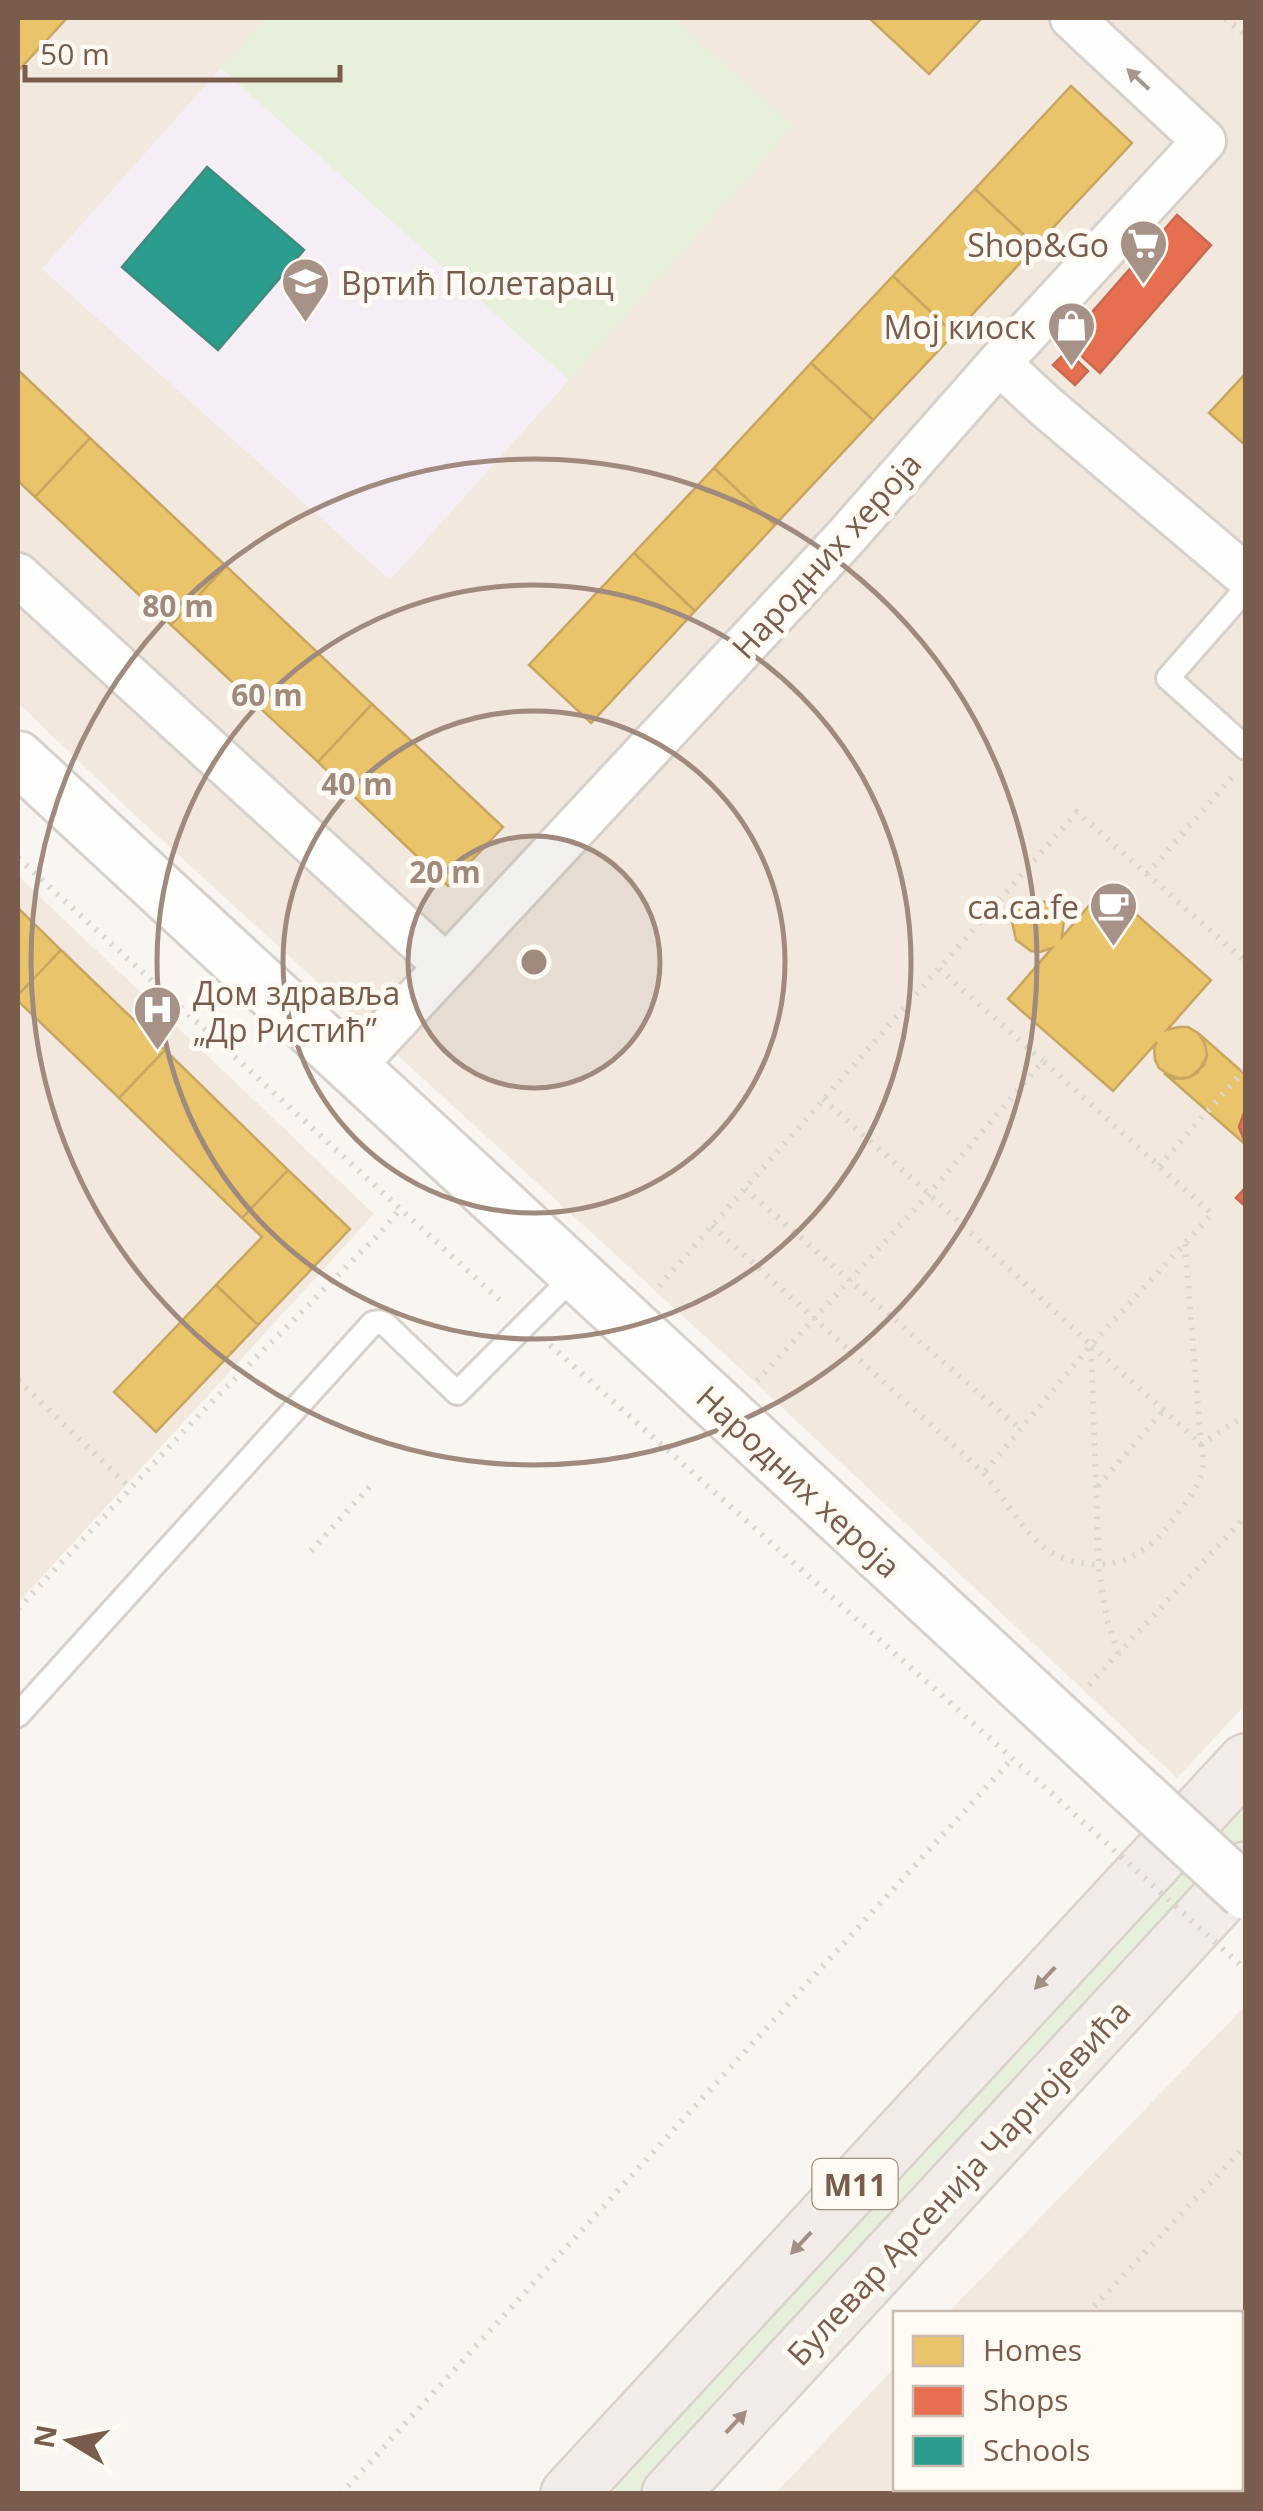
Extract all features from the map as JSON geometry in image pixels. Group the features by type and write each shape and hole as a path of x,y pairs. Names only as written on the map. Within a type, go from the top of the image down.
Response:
{"highway":[{"name":"M11","path":"584,2478 1246,1762"},
{"name":"Булевар Арсенија Чарнојевића","path":"670,2494 1246,1870"},
{"path":"530,2494 566,2472 584,2478"}],"street":[{"name":"Народних хероја","path":"352,1068 845,538 1204,141 1072,18"},
{"path":"999,364 1246,576"},
{"path":"18,576 446,966"},
{"name":"Народних хероја","path":"18,758 576,1275 1077,1706 1246,1892"}],"lane":[{"path":"1246,589 1168,678 1246,748"},
{"path":"18,1715 373,1323 384,1324 457,1392 576,1275"}],"path":[{"path":"1225,18 1246,36"},
{"path":"1147,874 1246,762"},
{"path":"655,1291 1077,812 1246,962"},
{"path":"938,969 1212,1214 1091,1346 984,1473"},
{"path":"756,1383 929,1194 1043,1061"},
{"path":"1159,1166 1246,1068"},
{"path":"823,1100 1201,1444"},
{"path":"745,1188 1020,1429"},
{"path":"18,1609 199,1415 400,1210"},
{"path":"712,1226 984,1473 1042,1546 1066,1559 1098,1565 1144,1552 1162,1536 1204,1472 1184,1243"},
{"path":"1091,1346 1098,1565 1107,1620 1118,1653"},
{"path":"18,1380 132,1489"},
{"path":"1098,1487 1164,1410"},
{"path":"1201,1444 1246,1415"},
{"path":"311,1551 373,1483"},
{"path":"1077,1706 1118,1653 1246,1516"},
{"path":"341,2494 1013,1758"},
{"path":"1051,1793 1246,1970"},
{"path":"1089,2311 1246,2145"}],"shaded area":[{"path":"18,18 1245,18 1246,1704 1177,1778 756,1383 138,818 18,703"},
{"name":"Вртић Полетарац","path":"221,68 569,380 390,580 42,269"},
{"path":"18,876 374,1214 18,1603"},
{"path":"1242,2009 1245,2493 775,2494 893,2369 893,2491 1243,2491 1243,2311 950,2311"}],"green space":[{"path":"266,18 673,18 794,126 569,380 221,68"},
{"path":"1245,1805 1245,1855 645,2493 607,2494"}],"building: Homes":[{"path":"18,18 67,18 18,71"},
{"path":"869,18 982,18 929,74"},
{"path":"1071,86 1132,143 1036,246 975,189"},
{"path":"975,189 1036,246 954,334 893,276"},
{"path":"893,276 954,334 873,420 811,363"},
{"path":"811,363 873,420 775,525 714,468"},
{"path":"18,370 90,438 35,497 18,481"},
{"path":"1246,373 1246,446 1209,413"},
{"path":"90,438 226,566 171,625 35,497"},
{"path":"714,468 775,525 695,611 634,553"},
{"path":"634,553 695,611 591,723 529,665"},
{"path":"226,566 372,704 318,762 171,625"},
{"path":"372,704 503,827 448,886 318,762"},
{"path":"1105,887 1211,980 1167,1030 1188,1027 1205,1044 1204,1065 1190,1077 1174,1079 1159,1068 1154,1048 1157,1042 1113,1091 1008,999 1052,948 1031,951 1016,940 1012,922 1020,906 1034,899 1053,904 1064,919 1062,937"},
{"path":"18,908 61,950 18,995"},
{"path":"61,950 165,1050 119,1098 18,1001 18,995"},
{"path":"1198,1033 1246,1075 1246,1110 1239,1127 1246,1145 1164,1073 1181,1079 1198,1072 1207,1056"},
{"path":"165,1050 288,1170 242,1218 119,1098"},
{"path":"288,1170 350,1229 258,1325 216,1285 262,1237 242,1218"},
{"path":"216,1285 258,1325 156,1432 114,1392"}],"building: Shops":[{"name":"Shop&Go","path":"1177,215 1211,245 1100,373 1066,342"},
{"name":"Мој киоск","path":"1067,351 1088,371 1075,385 1053,365"},
{"path":"1246,1110 1246,1144 1239,1127"},
{"path":"1246,1187 1246,1207 1236,1198"},
{"path":"1065,2491 1176,2491 1173,2494"}],"building: Schools":[{"path":"207,167 304,250 218,350 122,267"}],"place":[{"name":"Shop&Go","path":"1144,286"},
{"name":"Вртић Полетарац","path":"306,324"},
{"name":"Мој киоск","path":"1071,368"},
{"name":"ca.ca.fe","path":"1114,948"},
{"name":"Дом здравља „Др Ристић”","path":"158,1052"}]}
